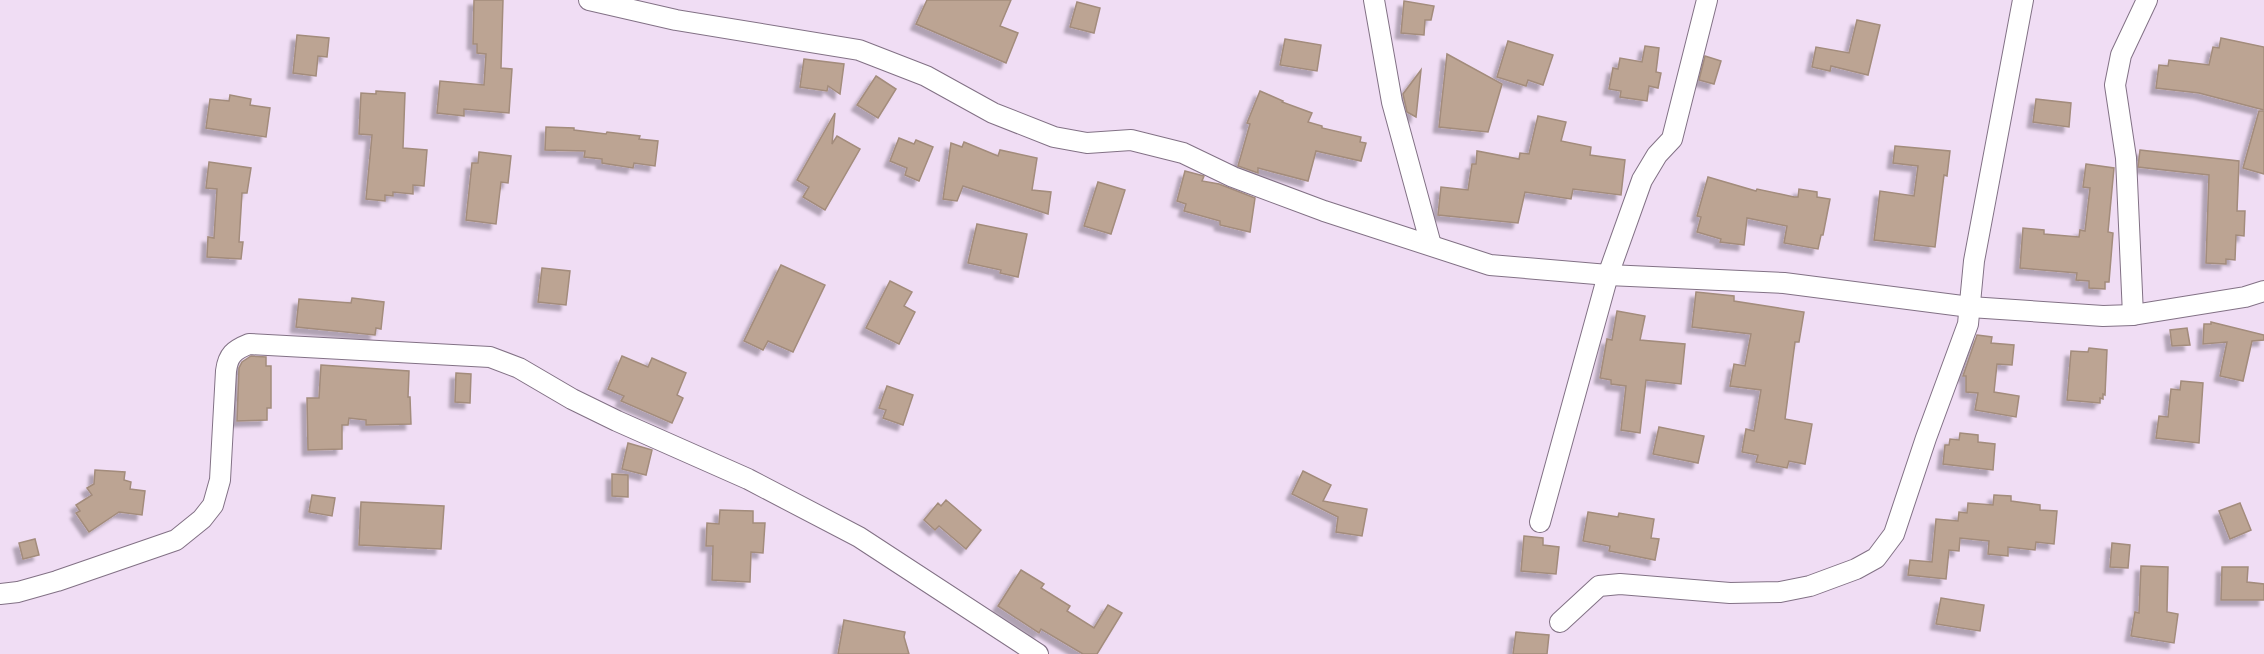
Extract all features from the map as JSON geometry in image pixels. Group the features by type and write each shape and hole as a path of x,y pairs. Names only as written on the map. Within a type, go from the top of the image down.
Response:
{"street":[{"path":"589,0 676,20 859,50 926,76 993,113 1054,137 1087,142 1131,140 1183,153 1233,177 1324,211 1490,265 1608,275 1784,284 1970,307 2079,315 2133,315 2245,297 2264,291"},
{"path":"1374,0 1392,102 1431,246"},
{"path":"1540,522 1608,275 1642,180 1656,155 1672,139 1707,0"},
{"path":"1560,622 1599,586 1620,584 1730,593 1780,592 1810,586 1856,569 1876,558 1894,534 1968,324 1974,261 2023,0"},
{"path":"2133,315 2126,158 2115,86 2121,55 2147,0"},
{"path":"0,594 18,592 57,581 176,540 202,519 213,505 220,480 226,371 228,357 236,349 249,344 490,357 519,368 617,422 748,479 859,537 1038,654"}],"building":[{"path":"474,0 503,0 501,68 512,69 509,113 464,109 464,116 437,113 440,81 484,85 486,54 477,53 477,44 473,44"},
{"path":"927,0 1011,0 1000,26 1018,33 1006,63 916,24"},
{"path":"1404,1 1434,6 1431,20 1425,20 1424,35 1401,33"},
{"path":"1077,2 1100,8 1094,33 1070,27"},
{"path":"1857,20 1880,25 1868,75 1831,66 1830,71 1812,67 1816,47 1849,53"},
{"path":"297,35 329,38 327,57 318,56 316,76 293,73"},
{"path":"2221,38 2264,47 2264,110 2199,93 2156,88 2159,65 2168,66 2169,60 2209,65 2213,47 2219,48"},
{"path":"1285,39 1321,45 1317,71 1280,65"},
{"path":"1508,41 1553,55 1543,85 1528,80 1526,86 1497,77"},
{"path":"1645,46 1659,48 1656,72 1661,73 1658,88 1649,86 1647,101 1620,97 1621,91 1609,89 1613,68 1618,69 1620,58 1642,62"},
{"path":"1447,54 1502,84 1488,132 1439,127"},
{"path":"1705,56 1721,61 1714,84 1699,80"},
{"path":"804,59 844,64 840,94 828,86 827,91 800,87"},
{"path":"1421,70 1416,117 1407,112 1403,94"},
{"path":"876,76 896,89 878,118 857,105"},
{"path":"376,91 405,93 403,148 427,150 424,186 413,185 413,194 393,192 393,196 385,195 385,201 366,199 372,135 359,134 361,93 376,94"},
{"path":"1260,91 1312,113 1308,122 1322,126 1322,128 1361,137 1360,142 1366,143 1361,161 1316,151 1308,181 1258,168 1258,173 1238,166 1250,124 1247,123"},
{"path":"230,95 251,99 250,105 270,108 266,137 206,128 210,99 229,101"},
{"path":"2036,99 2071,103 2069,127 2033,122"},
{"path":"2259,111 2264,111 2264,174 2243,168"},
{"path":"835,113 832,144 837,136 860,149 825,210 803,197 809,187 797,180"},
{"path":"1538,116 1566,122 1561,141 1591,147 1590,155 1625,160 1621,195 1573,189 1571,199 1525,192 1518,223 1438,215 1441,187 1468,190 1472,164 1476,164 1477,151 1519,159 1520,153 1529,154"},
{"path":"546,127 640,136 639,139 658,141 655,166 634,163 633,168 602,163 602,159 584,157 585,151 545,150"},
{"path":"899,138 914,144 916,140 933,147 919,181 905,175 907,168 890,161"},
{"path":"964,142 998,156 1000,150 1037,158 1032,190 1051,192 1048,214 963,186 957,201 943,199 951,143 962,147"},
{"path":"1895,146 1950,151 1947,176 1944,175 1935,247 1874,240 1880,191 1914,196 1918,166 1893,163"},
{"path":"2140,150 2239,161 2237,211 2245,211 2244,236 2236,235 2235,260 2226,259 2226,264 2206,263 2209,175 2138,167"},
{"path":"479,152 511,156 508,183 501,182 496,224 466,220 472,163 478,163"},
{"path":"209,162 251,168 247,193 242,193 239,242 243,242 241,259 207,257 208,237 214,238 217,189 206,188"},
{"path":"2086,164 2114,168 2108,232 2113,233 2109,282 2105,282 2105,289 2089,288 2089,281 2076,280 2077,273 2020,268 2023,228 2044,230 2044,234 2079,237 2080,230 2085,231 2090,188 2083,187"},
{"path":"1185,171 1204,176 1202,181 1219,184 1255,198 1250,232 1220,225 1220,221 1184,211 1186,204 1177,201"},
{"path":"1708,177 1756,191 1757,189 1798,197 1799,189 1817,192 1817,197 1830,199 1818,249 1784,243 1787,226 1747,218 1744,245 1720,242 1721,239 1697,232 1701,217 1697,216"},
{"path":"1098,182 1125,190 1111,234 1084,226"},
{"path":"977,224 1027,234 1018,277 1000,273 1001,270 968,263"},
{"path":"781,265 825,285 793,352 768,341 763,350 744,341"},
{"path":"542,268 570,271 566,305 538,302"},
{"path":"890,281 912,292 904,306 915,312 899,344 866,328"},
{"path":"1696,292 1734,296 1734,301 1804,312 1799,342 1795,342 1785,419 1812,424 1805,464 1789,461 1787,468 1756,462 1758,455 1742,452 1746,429 1754,431 1761,390 1730,386 1734,364 1745,366 1751,334 1692,327"},
{"path":"352,298 384,302 381,329 376,328 375,335 296,327 299,299 351,303"},
{"path":"1617,311 1645,316 1640,340 1685,344 1681,384 1646,380 1640,433 1621,430 1626,386 1611,384 1611,380 1600,378 1607,339 1612,340"},
{"path":"2211,322 2264,335 2264,340 2252,341 2243,381 2220,376 2227,342 2203,344 2204,324 2211,324"},
{"path":"2187,328 2190,345 2172,346 2170,330"},
{"path":"1977,335 1992,337 1991,343 2014,345 2012,365 1997,364 1994,392 2019,396 2016,417 1975,410 1978,393 1966,392 1966,376 1963,376"},
{"path":"2089,348 2107,350 2105,395 2103,394 2103,399 2100,398 2100,403 2067,400 2071,351 2088,352"},
{"path":"251,356 266,357 266,366 271,366 271,408 267,408 267,420 237,421 239,368 242,362"},
{"path":"622,356 648,367 652,358 686,373 677,395 683,398 672,423 621,401 624,396 608,389"},
{"path":"321,365 409,371 408,397 410,397 411,424 366,425 366,420 349,418 348,425 342,425 342,449 308,450 307,398 319,398"},
{"path":"456,373 471,374 470,403 455,402"},
{"path":"2181,381 2203,383 2199,443 2156,438 2159,416 2168,417 2171,389 2180,390"},
{"path":"887,386 913,395 903,425 883,418 886,410 879,408"},
{"path":"1659,427 1704,436 1698,463 1653,454"},
{"path":"1960,433 1978,435 1978,442 1995,444 1993,470 1943,464 1945,445 1949,445 1950,439 1959,440"},
{"path":"628,443 652,450 646,475 622,469"},
{"path":"95,470 125,472 124,480 131,482 130,489 145,491 142,515 119,512 89,532 76,513 80,511 76,505 92,495 87,488 94,484"},
{"path":"1303,471 1331,485 1323,501 1367,509 1362,536 1336,532 1338,517 1292,494"},
{"path":"612,474 628,475 628,497 612,496"},
{"path":"312,495 335,498 332,516 309,512"},
{"path":"1994,495 2011,496 2011,501 2040,505 2040,510 2057,511 2054,544 2036,542 2035,550 2008,547 2008,556 1988,554 1989,541 1960,538 1959,551 1949,550 1946,579 1908,575 1910,560 1932,562 1936,519 1958,521 1959,512 1967,513 1968,503 1993,505"},
{"path":"946,500 981,530 966,549 939,526 935,530 924,520 938,503 941,506"},
{"path":"361,502 444,506 441,549 359,545"},
{"path":"2240,503 2251,530 2230,539 2219,511"},
{"path":"720,510 753,511 753,523 765,523 763,553 751,552 750,582 712,580 713,546 706,546 707,523 719,524"},
{"path":"1588,512 1618,517 1619,513 1654,519 1651,538 1659,539 1655,560 1609,551 1610,546 1583,541"},
{"path":"1524,536 1543,538 1543,545 1559,547 1556,574 1521,571"},
{"path":"35,539 39,555 23,559 19,543"},
{"path":"2112,543 2130,545 2128,568 2110,567"},
{"path":"2141,566 2168,567 2167,612 2178,614 2174,643 2131,636 2135,612 2139,613"},
{"path":"2222,567 2248,567 2247,582 2264,584 2264,600 2221,600"},
{"path":"1021,570 1044,584 1041,588 1070,606 1067,611 1094,628 1108,605 1122,613 1097,654 1083,654 1041,629 1039,633 998,606"},
{"path":"1941,598 1984,605 1980,631 1936,624"},
{"path":"844,620 905,632 904,637 909,654 838,654"},
{"path":"1516,632 1549,635 1547,654 1513,654"}]}
